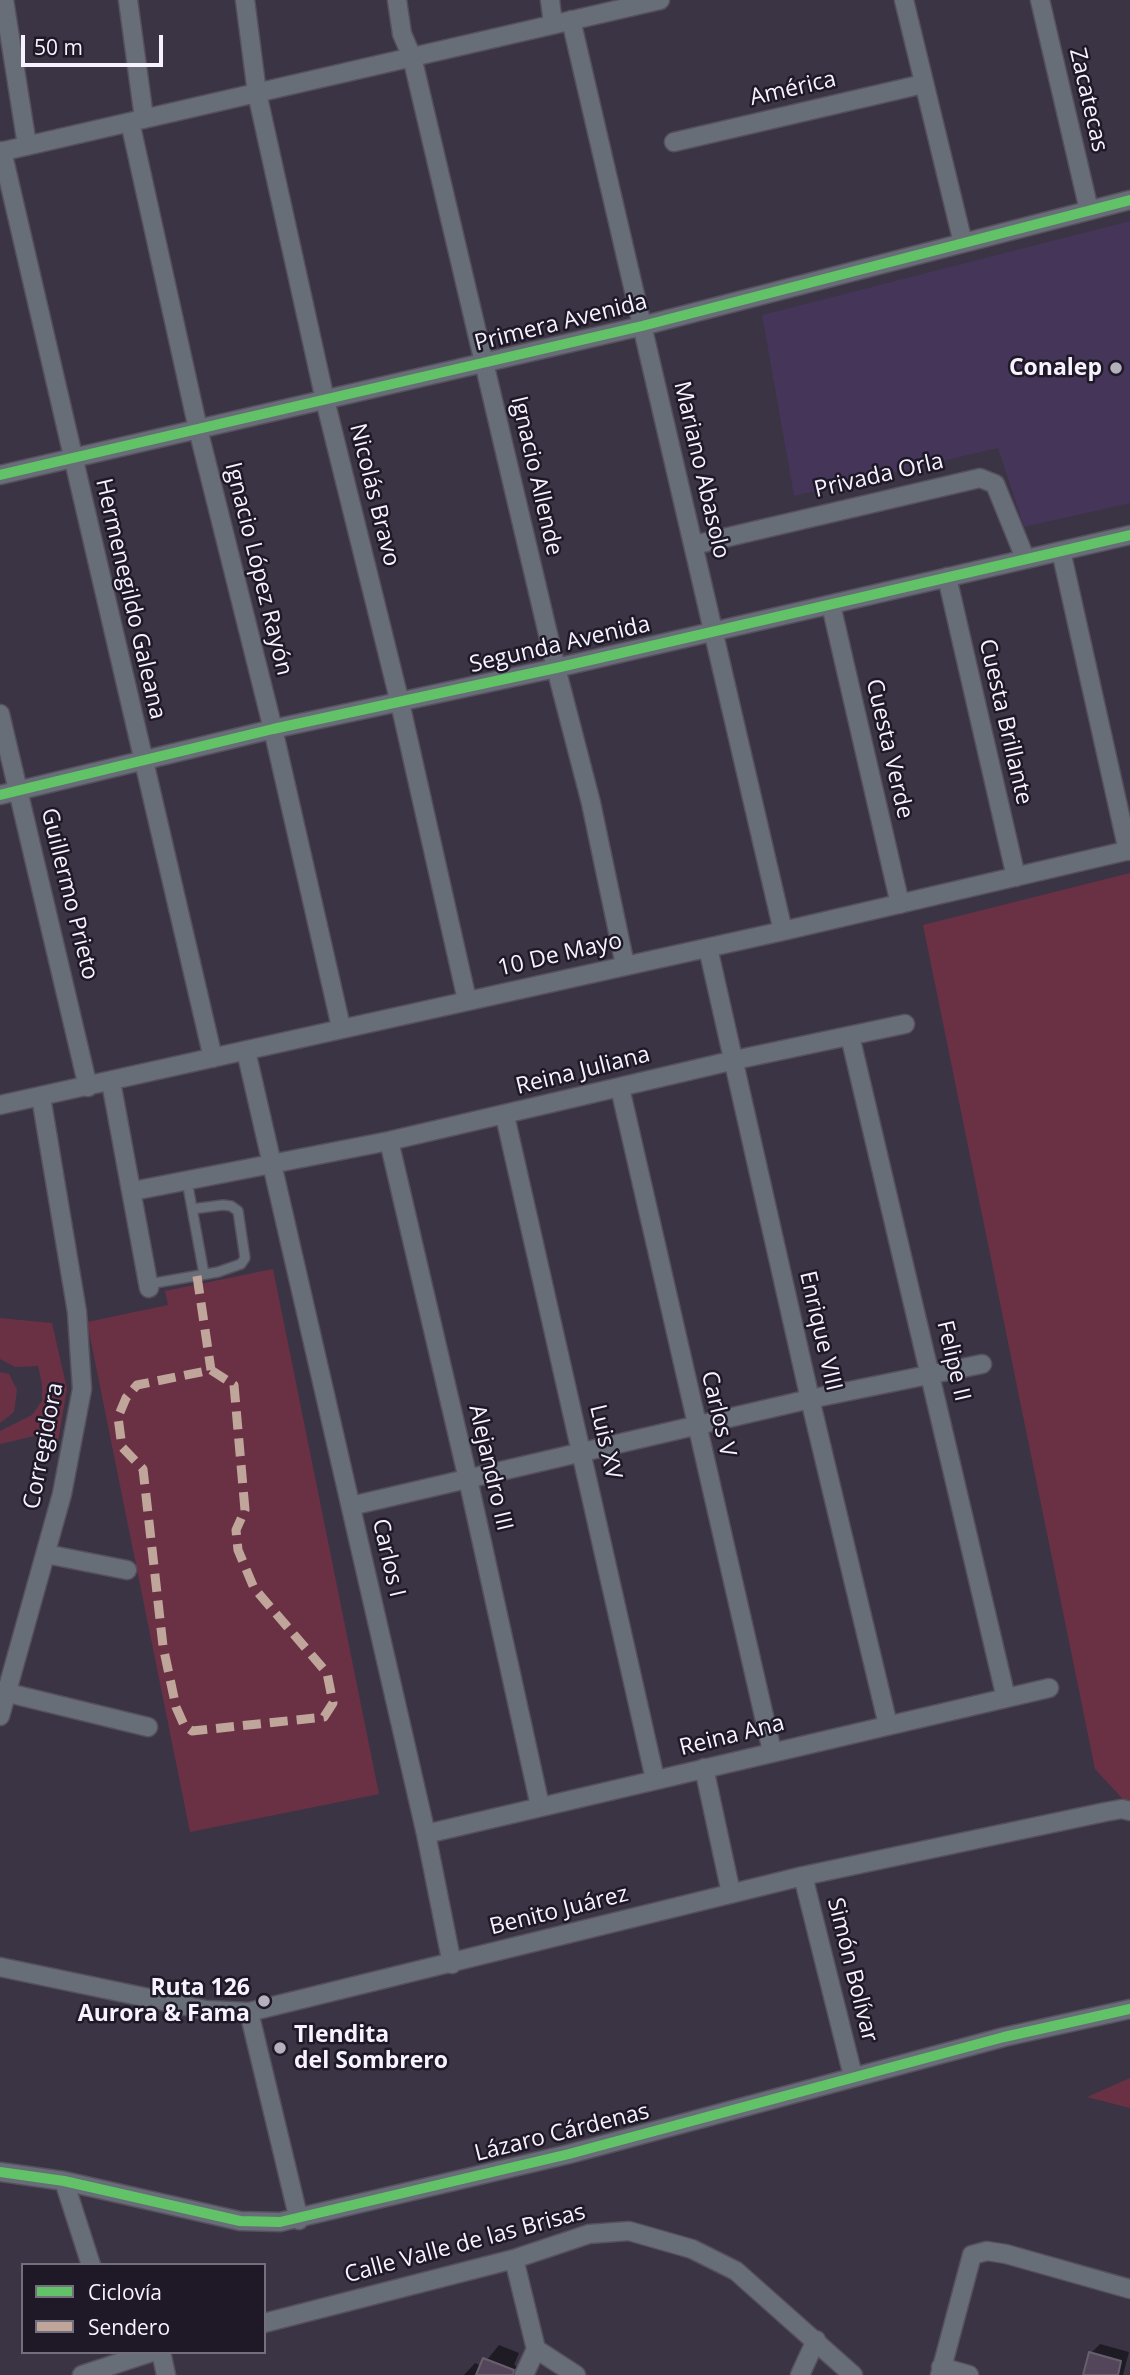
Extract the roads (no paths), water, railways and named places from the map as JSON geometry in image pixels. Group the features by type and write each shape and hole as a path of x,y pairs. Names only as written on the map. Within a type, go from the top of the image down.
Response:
{"street":[{"name":"Ignacio López Rayón","path":"128,0 137,120 198,429 273,729 341,1027"},
{"name":"Nicolás Bravo","path":"245,0 257,93 325,400 400,703 467,1000"},
{"name":"Ignacio Allende","path":"397,0 402,34 412,57 590,803 625,965"},
{"name":"Mariano Abasolo","path":"550,0 562,22 642,326 783,931"},
{"path":"1,152 660,0"},
{"path":"904,0 963,243"},
{"name":"Zacatecas","path":"1040,0 1089,210"},
{"path":"3,5 27,145"},
{"name":"América","path":"674,142 923,84"},
{"name":"Hermenegildo Galeana","path":"1,152 213,1058"},
{"name":"Primera Avenida","path":"0,475 642,326 1130,200"},
{"name":"Privada Orla","path":"694,545 980,478 995,484 1025,558"},
{"name":"Segunda Avenida","path":"0,795 273,729 556,668 1130,535"},
{"path":"1061,551 1129,850"},
{"name":"Cuesta Brillante","path":"947,577 1016,877"},
{"name":"Cuesta Verde","path":"831,605 900,904"},
{"name":"Guillermo Prieto","path":"0,713 88,1087"},
{"name":"10 De Mayo","path":"0,1105 111,1082 341,1027 708,948 1129,850"},
{"name":"Enrique VIII","path":"708,948 810,1399 888,1725"},
{"name":"Reina Juliana","path":"133,1191 505,1116 735,1060 905,1024"},
{"name":"Felipe II","path":"850,1036 1006,1698"},
{"name":"Carlos I","path":"246,1051 426,1834 452,1964"},
{"path":"111,1082 149,1286"},
{"name":"Carlos V","path":"620,1087 695,1426 772,1751"},
{"name":"Corregidora","path":"0,1716 4,1692 46,1554 78,1416 83,1362 41,1097"},
{"name":"Luis XV","path":"505,1116 655,1779"},
{"name":"Alejandro III","path":"389,1141 468,1479 540,1806"},
{"path":"351,1506 810,1399 982,1364"},
{"path":"46,1554 127,1570"},
{"name":"Reina Ana","path":"426,1834 1049,1688"},
{"path":"4,1692 148,1727"},
{"path":"704,1768 731,1893"},
{"name":"Benito Juárez","path":"0,1967 206,2010 249,2012 803,1876 1105,1812 1122,1809 1130,1811"},
{"name":"Simón Bolívar","path":"803,1876 853,2076"},
{"name":"Lázaro Cárdenas","path":"0,2172 64,2180 240,2221 261,2224 299,2220 569,2154 1004,2037 1130,2010"},
{"path":"249,2012 299,2220"},
{"path":"64,2180 90,2263"},
{"name":"Calle Valle de las Brisas","path":"266,2322 514,2259 589,2234 629,2231 670,2242 736,2271 853,2375"},
{"path":"969,2375 940,2371 972,2255 986,2251 1006,2254 1130,2289"},
{"path":"514,2259 536,2349 524,2375"},
{"path":"800,2375 816,2340"},
{"path":"536,2349 576,2375"},
{"path":"82,2375 146,2354"},
{"path":"161,2354 166,2375"}],"lane":[{"path":"187,1181 204,1275"},
{"path":"149,1286 241,1264 246,1250 241,1220 231,1206 192,1209"}],"place":[{"name":"Conalep","path":"1116,368"},
{"name":"Ruta 126 Aurora & Fama","path":"264,2001"},
{"name":"TIendita del Sombrero","path":"280,2048"}]}
